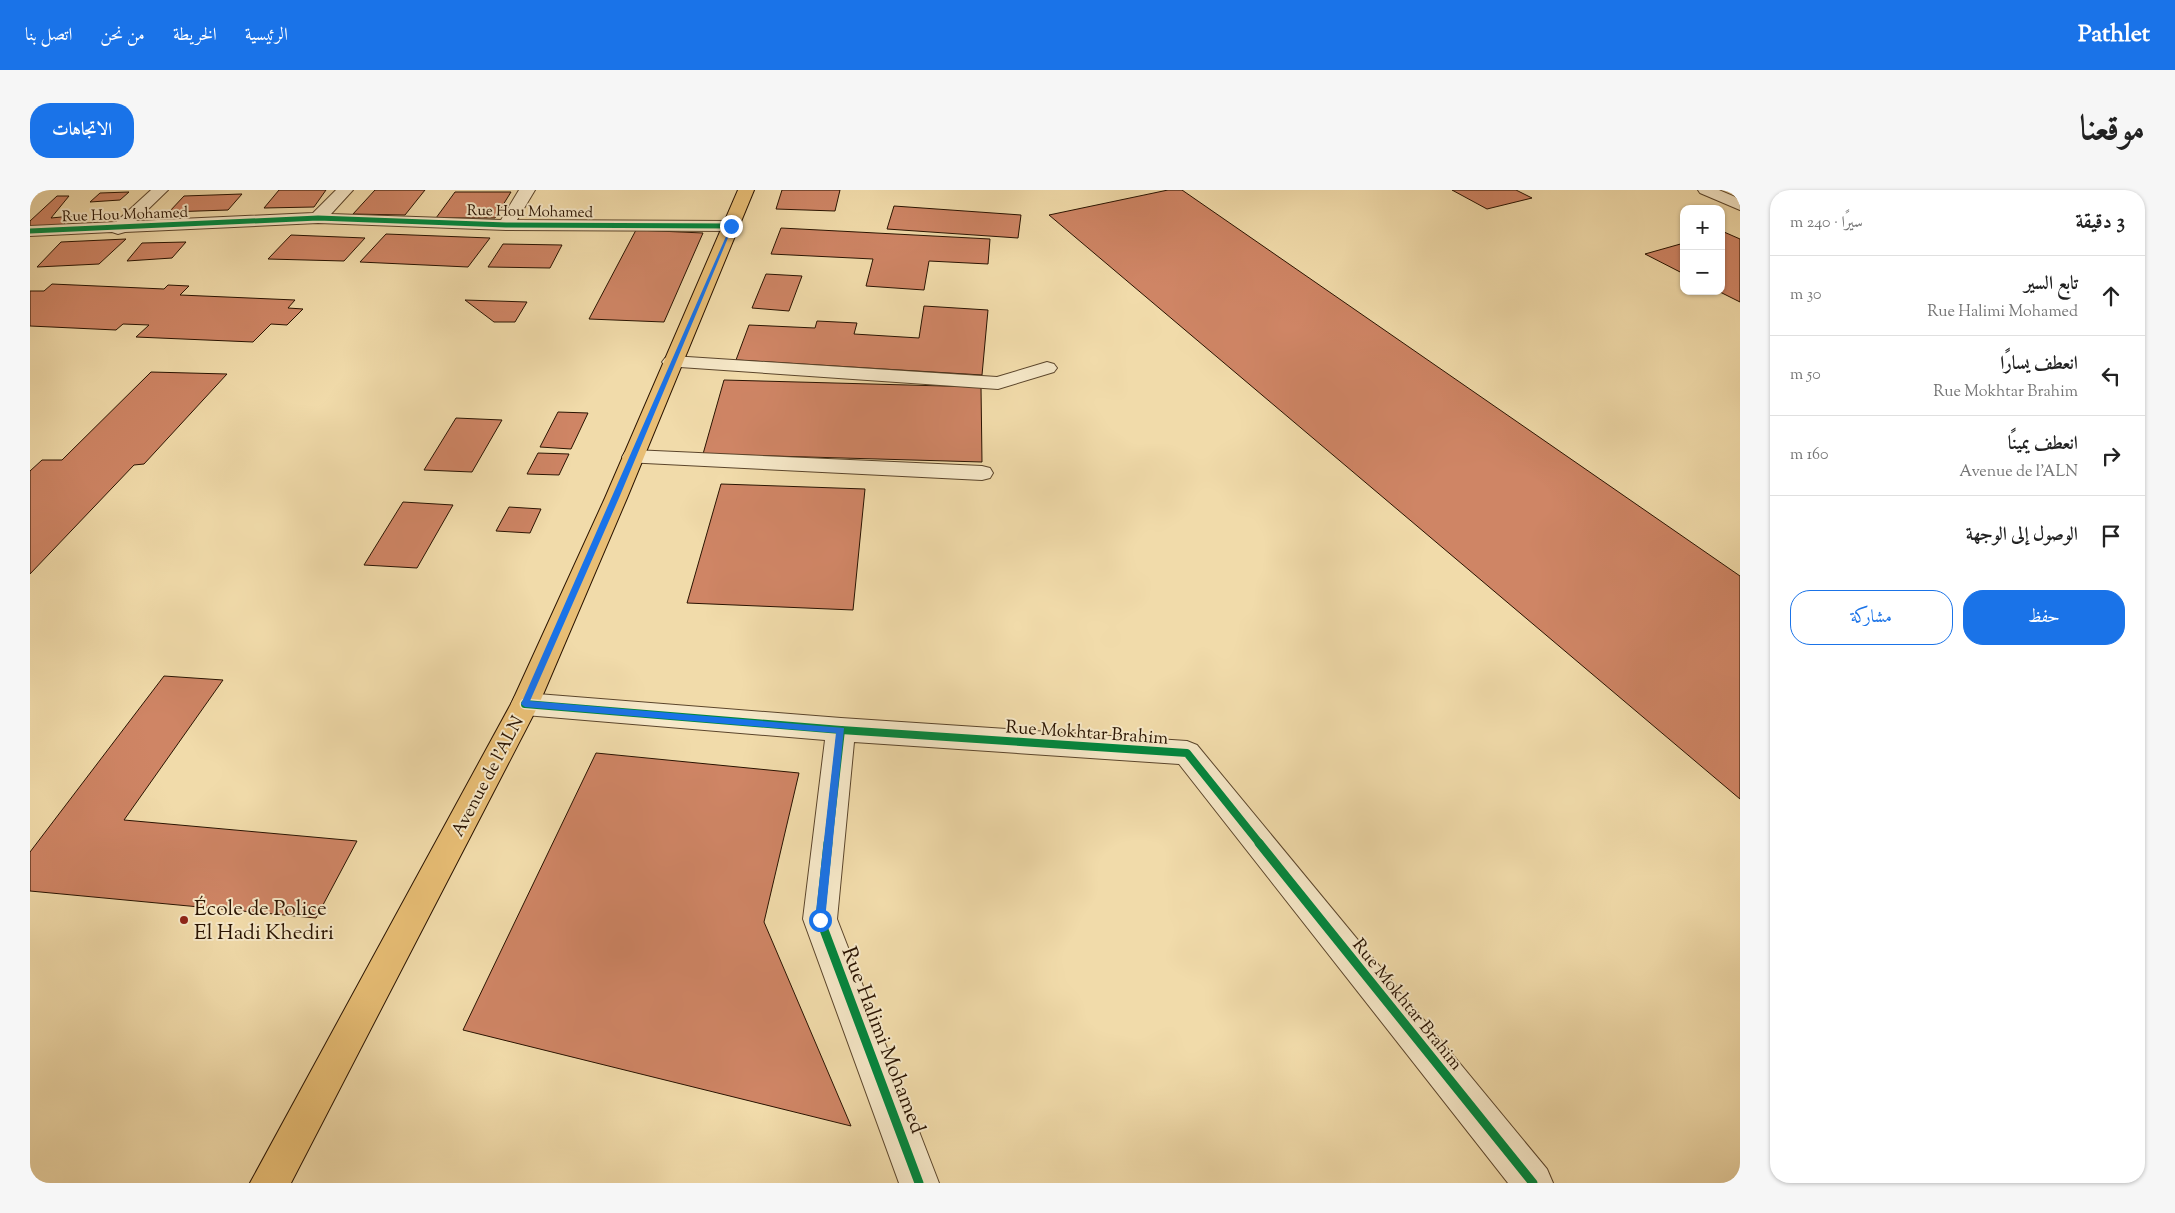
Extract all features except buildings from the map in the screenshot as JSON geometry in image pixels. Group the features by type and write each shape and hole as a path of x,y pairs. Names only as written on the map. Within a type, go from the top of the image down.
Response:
{"main road":[{"name":"Avenue de l'ALN","path":"270,1183 525,704 633,457 746,190"}],"street":[{"path":"118,229 160,190"},
{"path":"318,218 344,190"},
{"path":"506,225 527,190"},
{"path":"1706,190 1740,205"},
{"name":"Rue Hou Mohamed","path":"30,232 318,218 506,225 731,226"},
{"path":"672,362 998,383 1047,368"},
{"path":"633,457 982,473"},
{"name":"Rue Mokhtar Brahim","path":"525,704 841,730 1187,753 1533,1183"},
{"name":"Rue Halimi Mohamed","path":"841,730 820,920 919,1183"}],"cycle path":[{"path":"30,231 318,218 506,225 731,226"},
{"path":"525,704 841,730 1187,753 1533,1183"},
{"path":"841,730 820,919 919,1183"}],"place":[{"name":"École de Police El Hadi Khediri","path":"184,920"}],"route":[{"path":"731,226 616,498 525,704 841,730 820,920"}]}
